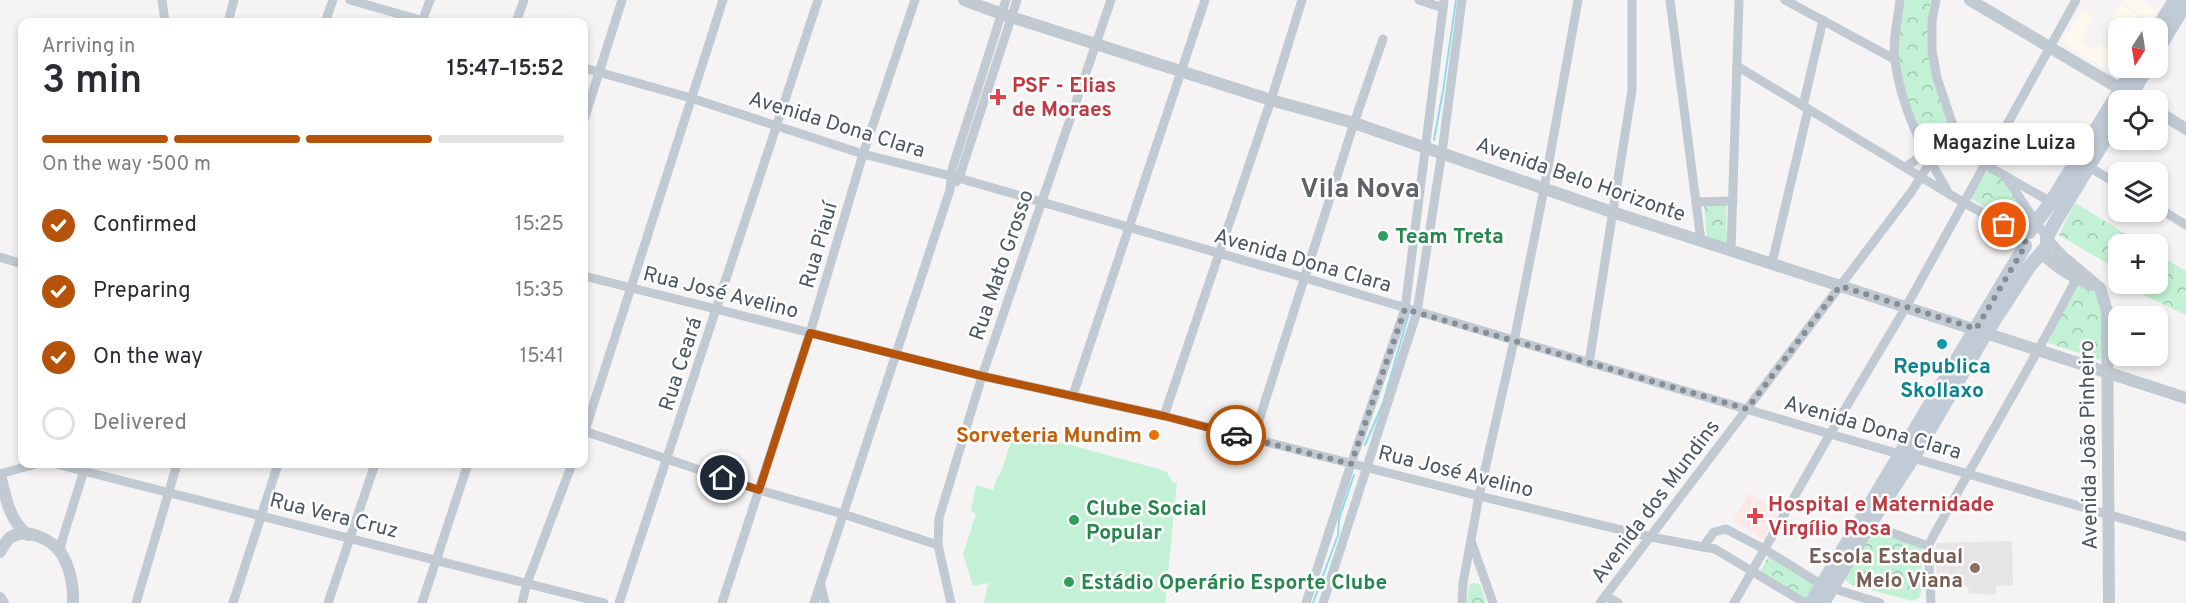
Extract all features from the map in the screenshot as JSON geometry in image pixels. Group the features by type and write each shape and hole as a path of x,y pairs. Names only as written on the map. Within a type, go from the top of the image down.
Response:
{"main road":[{"path":"2166,18 2177,5"},
{"path":"2168,26 2177,5"},
{"path":"2037,239 2051,202 2077,159 2108,123"},
{"path":"1811,603 1827,587 2037,239 2089,167 2108,135"},
{"path":"1823,603 1827,587"}],"street":[{"path":"162,0 164,18"},
{"path":"229,18 234,0"},
{"path":"327,18 333,0"},
{"path":"350,0 411,18"},
{"path":"425,18 430,0"},
{"path":"517,18 524,0"},
{"path":"588,106 622,0"},
{"path":"588,420 723,0"},
{"name":"Rua Ceará","path":"620,603 819,0"},
{"name":"Rua Piauí","path":"722,603 810,333 863,154 915,0"},
{"name":"Avenida Belo Horizonte","path":"964,0 1271,100 1354,123 1612,212 2186,398"},
{"path":"814,603 955,177 1006,15 1006,0"},
{"path":"1006,15 1017,0"},
{"name":"Rua Mato Grosso","path":"951,603 938,545 939,518 982,376 1111,0"},
{"path":"1073,396 1205,0"},
{"path":"1164,416 1271,100 1302,0"},
{"path":"1306,603 1405,309 1444,4 1419,0"},
{"path":"1323,603 1417,312 1442,152 1462,0"},
{"path":"1462,603 1463,583 1479,496 1514,341 1578,0"},
{"path":"1589,363 1632,90 1632,0"},
{"path":"1670,0 1701,241"},
{"path":"1731,250 1739,0"},
{"path":"1785,0 1796,3 1894,59"},
{"path":"1900,0 1894,59 1907,113 1922,148 1949,194"},
{"path":"1936,0 1932,21 1932,50 1937,78 1956,134 1984,164 2051,202"},
{"path":"1970,0 2119,90"},
{"path":"1734,603 1830,434 1906,307 2076,0"},
{"path":"1772,263 1823,20"},
{"path":"1253,439 1383,39"},
{"path":"1737,66 1949,194 2037,239 2100,288"},
{"name":"Avenida Dona Clara","path":"588,69 692,98 863,154 955,177 1305,278 2186,537"},
{"path":"2168,118 2186,129"},
{"name":"Avenida dos Mundins","path":"1603,600 1840,286 1930,162 1956,134"},
{"path":"1906,167 1917,159 1922,148"},
{"path":"2077,159 2108,178"},
{"path":"2007,178 2050,261 2076,279 2100,288"},
{"path":"1696,202 1733,201"},
{"path":"2168,214 2186,225"},
{"path":"0,257 18,263"},
{"name":"Rua José Avelino","path":"588,277 982,376 1164,416 1479,496 1651,537 1715,549 1805,603"},
{"path":"1931,603 1928,546 2039,350 2076,279"},
{"name":"Avenida João Pinheiro","path":"2100,288 2107,311 2109,603"},
{"path":"588,433 759,490 938,545"},
{"path":"23,468 0,475 12,519 28,535"},
{"path":"73,603 71,580 61,553 61,544 84,468"},
{"name":"Rua Vera Cruz","path":"92,468 168,491 604,603"},
{"path":"136,603 176,468"},
{"path":"233,603 277,468"},
{"path":"328,603 374,468"},
{"path":"422,603 467,468"},
{"path":"522,603 527,583 570,468"},
{"path":"1865,523 1928,546"},
{"path":"1703,547 1714,532 1726,529 1827,587 1880,603"},
{"path":"0,552 9,538 15,535 28,535 39,536 61,553"},
{"path":"1471,539 1493,603"},
{"path":"1463,583 1484,581"},
{"path":"820,583 825,603"},
{"path":"0,598 3,603"},
{"path":"1603,600 1617,603"}],"shaded area":[{"path":"2125,0 2141,0 2157,11 2152,18 2146,18 2123,3"},
{"path":"2120,3 2140,16 2139,18 2111,18"},
{"path":"2082,10 2093,17 2082,38 2084,44 2097,51 2102,44 2108,47 2108,70 2064,43 2063,41"},
{"name":"Hospital e Maternidade Virgílio Rosa","path":"1749,493 1778,512 1763,539 1733,521"},
{"name":"Escola Estadual Melo Viana","path":"2012,541 2013,585 1996,586 1995,595 1969,593 1968,586 1937,587 1936,543"}],"green space":[{"path":"1903,0 1931,0 1928,34 1931,64 1950,124 1930,150 1913,115 1900,73 1897,41"},
{"path":"1988,170 2003,180 2032,221 2025,232 1970,198"},
{"path":"2075,203 2126,234 2108,234 2108,264 2059,235"},
{"path":"1726,204 1727,243 1707,238 1704,206"},
{"path":"2168,260 2186,271 2186,315 2143,295 2168,294"},
{"path":"2077,283 2097,292 2102,309 2100,360 2048,343"},
{"name":"Clube Social Popular","path":"1015,430 1166,471 1173,482 1177,483 1165,603 984,603 988,583 973,586 963,554 976,514 971,511 976,485 993,490"},
{"path":"1873,531 1917,545 1922,550 1919,598 1912,601 1850,584 1845,579"},
{"path":"1769,555 1819,586 1809,603 1759,574"},
{"path":"1480,584 1486,603 1467,603 1469,585"}],"waterway":[{"path":"1434,140 1456,0"},
{"path":"1365,445 1383,403 1409,313"},
{"path":"1313,603 1338,535 1339,519 1354,475"}],"way so far":[{"path":"1236,435 1351,464 1405,309 1747,409 1840,286 1976,329 2025,246 2025,237 2004,225"}],"place":[{"name":"PSF - Elias de Moraes","path":"998,97"},
{"name":"Magazine Luiza","path":"2004,225"},
{"name":"Team Treta","path":"1383,236"},
{"name":"Republica Skollaxo","path":"1942,344"},
{"name":"Sorveteria Mundim","path":"1154,435"},
{"name":"Hospital e Maternidade Virgílio Rosa","path":"1755,516"},
{"name":"Clube Social Popular","path":"1074,520"},
{"name":"Escola Estadual Melo Viana","path":"1975,568"},
{"name":"Estádio Operário Esporte Clube","path":"1069,582"}],"district":[{"name":"Vila Nova","path":"1360,188"}],"route":[{"path":"723,478 759,490 810,333 1236,435"}]}
